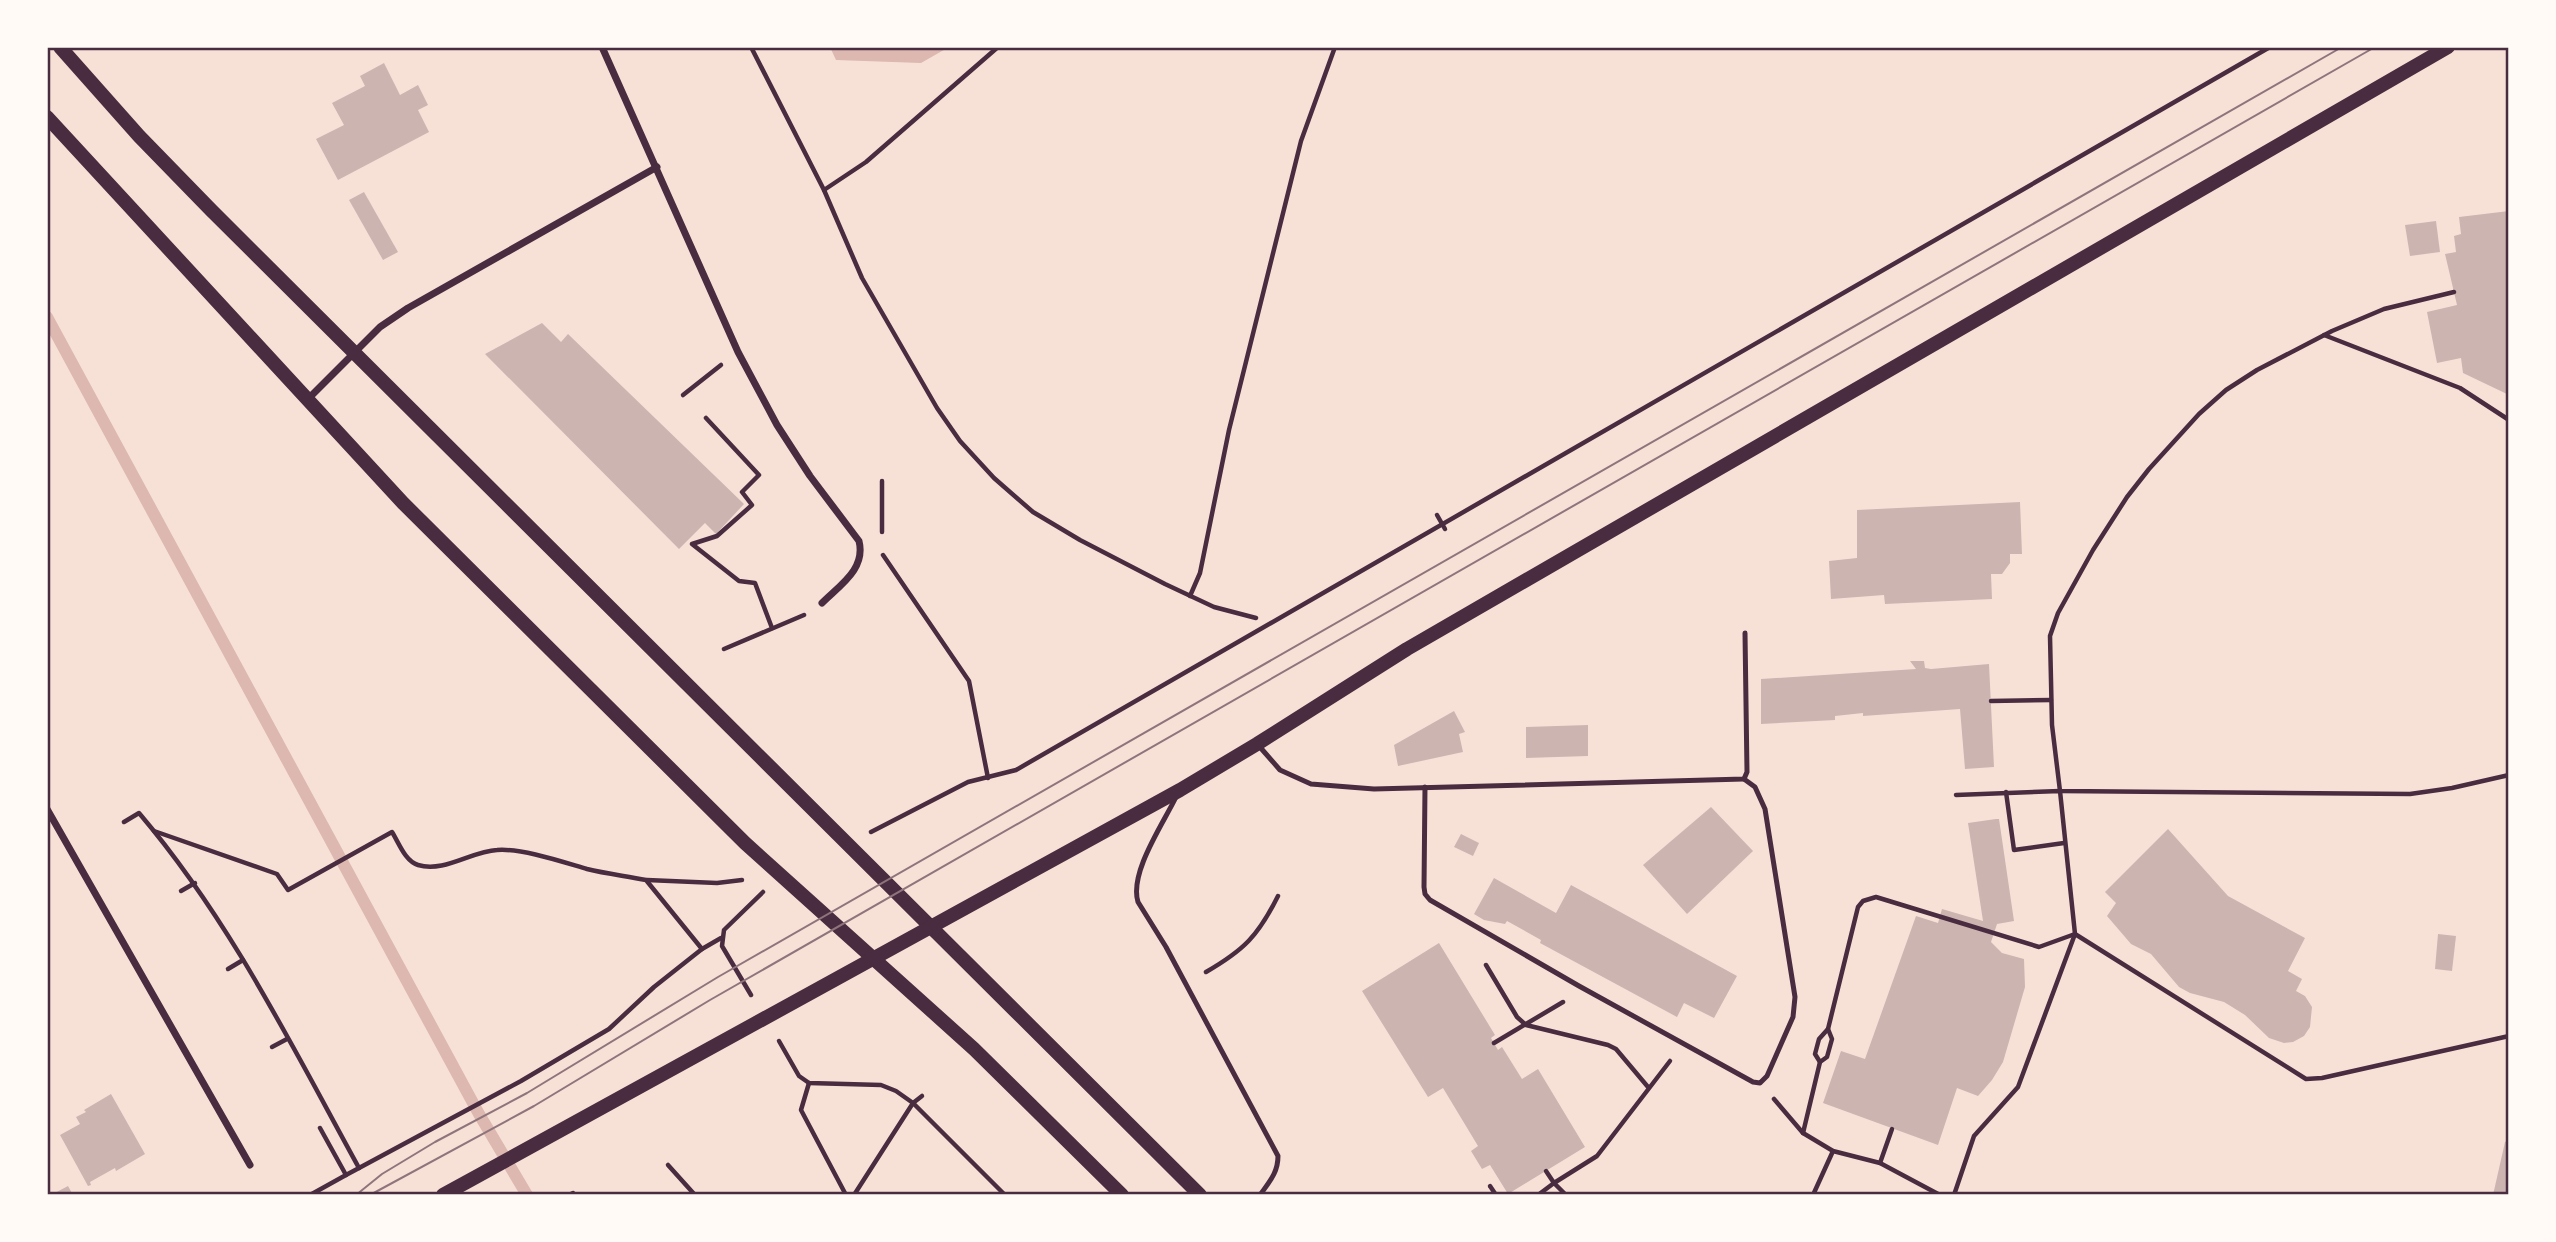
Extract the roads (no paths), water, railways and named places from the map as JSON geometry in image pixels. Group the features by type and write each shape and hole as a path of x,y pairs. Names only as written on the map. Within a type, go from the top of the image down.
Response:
{"main road":[{"path":"60,47 139,136 1200,1195"},
{"path":"449,1191 1180,790 1407,649 2448,47"},
{"path":"47,117 403,503 745,843 974,1049 1122,1195"}],"street":[{"path":"602,47 738,352 777,425 810,476 859,541 862,552 859,565 822,603"},
{"path":"307,400 380,327 408,308 657,167"},
{"path":"47,809 250,1165"}],"lane":[{"path":"1744,779 1747,772 1745,633"},
{"path":"1257,744 1280,770 1311,784 1374,789 1425,787 1744,779 1755,787 1765,808 1795,997 1793,1017 1765,1080 1760,1083 1753,1082 1430,900 1425,894 1425,787"},
{"path":"1180,790 1138,876 1136,894 1278,1156 1275,1175 1260,1195"}],"waterway":[{"path":"47,317 479,1114 527,1195"}],"tram line":[{"path":"356,1195 382,1174 435,1142 527,1093 718,977 2342,47"},
{"path":"370,1195 534,1106 710,1000 2375,47"}]}
